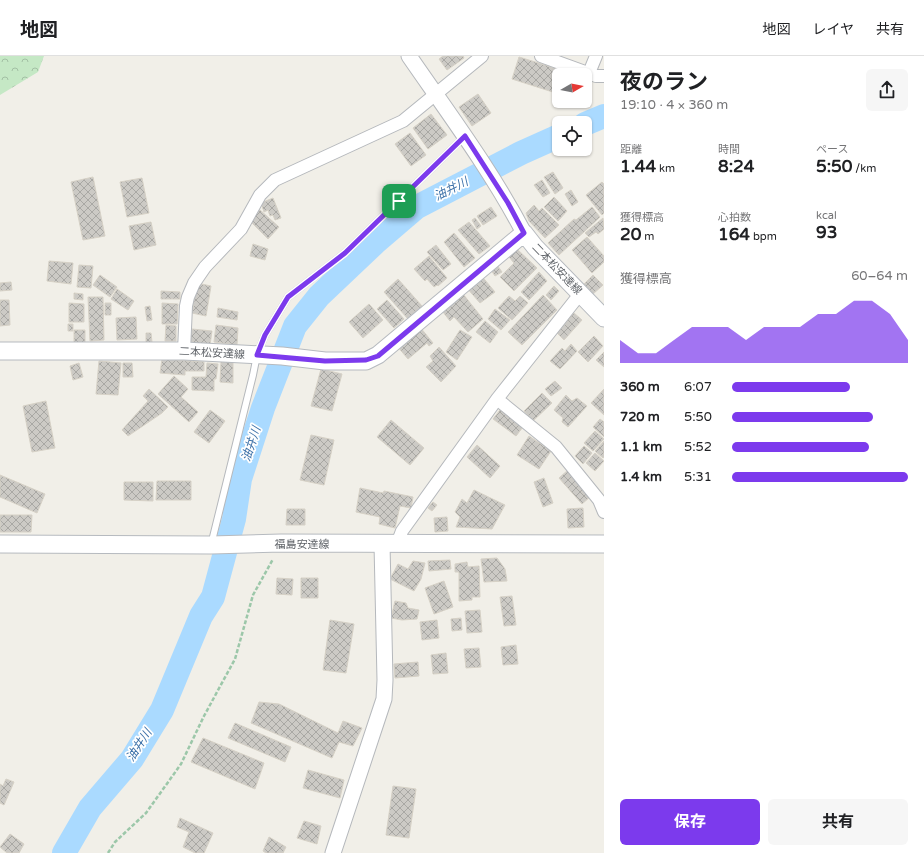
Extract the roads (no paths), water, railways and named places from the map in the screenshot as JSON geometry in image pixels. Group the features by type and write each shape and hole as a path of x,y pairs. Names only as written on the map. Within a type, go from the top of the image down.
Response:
{"main road":[{"name":"二本松安達線","path":"0,352 184,351 282,356 325,361 366,360 378,356 524,233 535,248 604,318"},
{"name":"福島安達線","path":"0,544 604,544"}],"street":[{"path":"409,56 468,141 508,203 524,233"},
{"path":"184,351 186,306 194,283 205,267 241,229 260,195 275,180 403,121 482,56"},
{"path":"541,56 575,68"},
{"path":"591,68 596,56"},
{"path":"592,74 604,76"},
{"path":"333,853 384,699 389,544 402,531 497,399 580,294"},
{"path":"497,399 556,447 599,500 604,512"}],"lane":[{"path":"211,545 257,355 265,335 288,297 345,253 468,141"}],"waterway":[{"name":"油井川","path":"592,121 604,116"},
{"name":"油井川","path":"64,853 90,808 132,759 162,710 201,616 213,597 234,519 240,479 263,408 295,326 319,296 375,243 417,207 521,153 552,139"}]}
